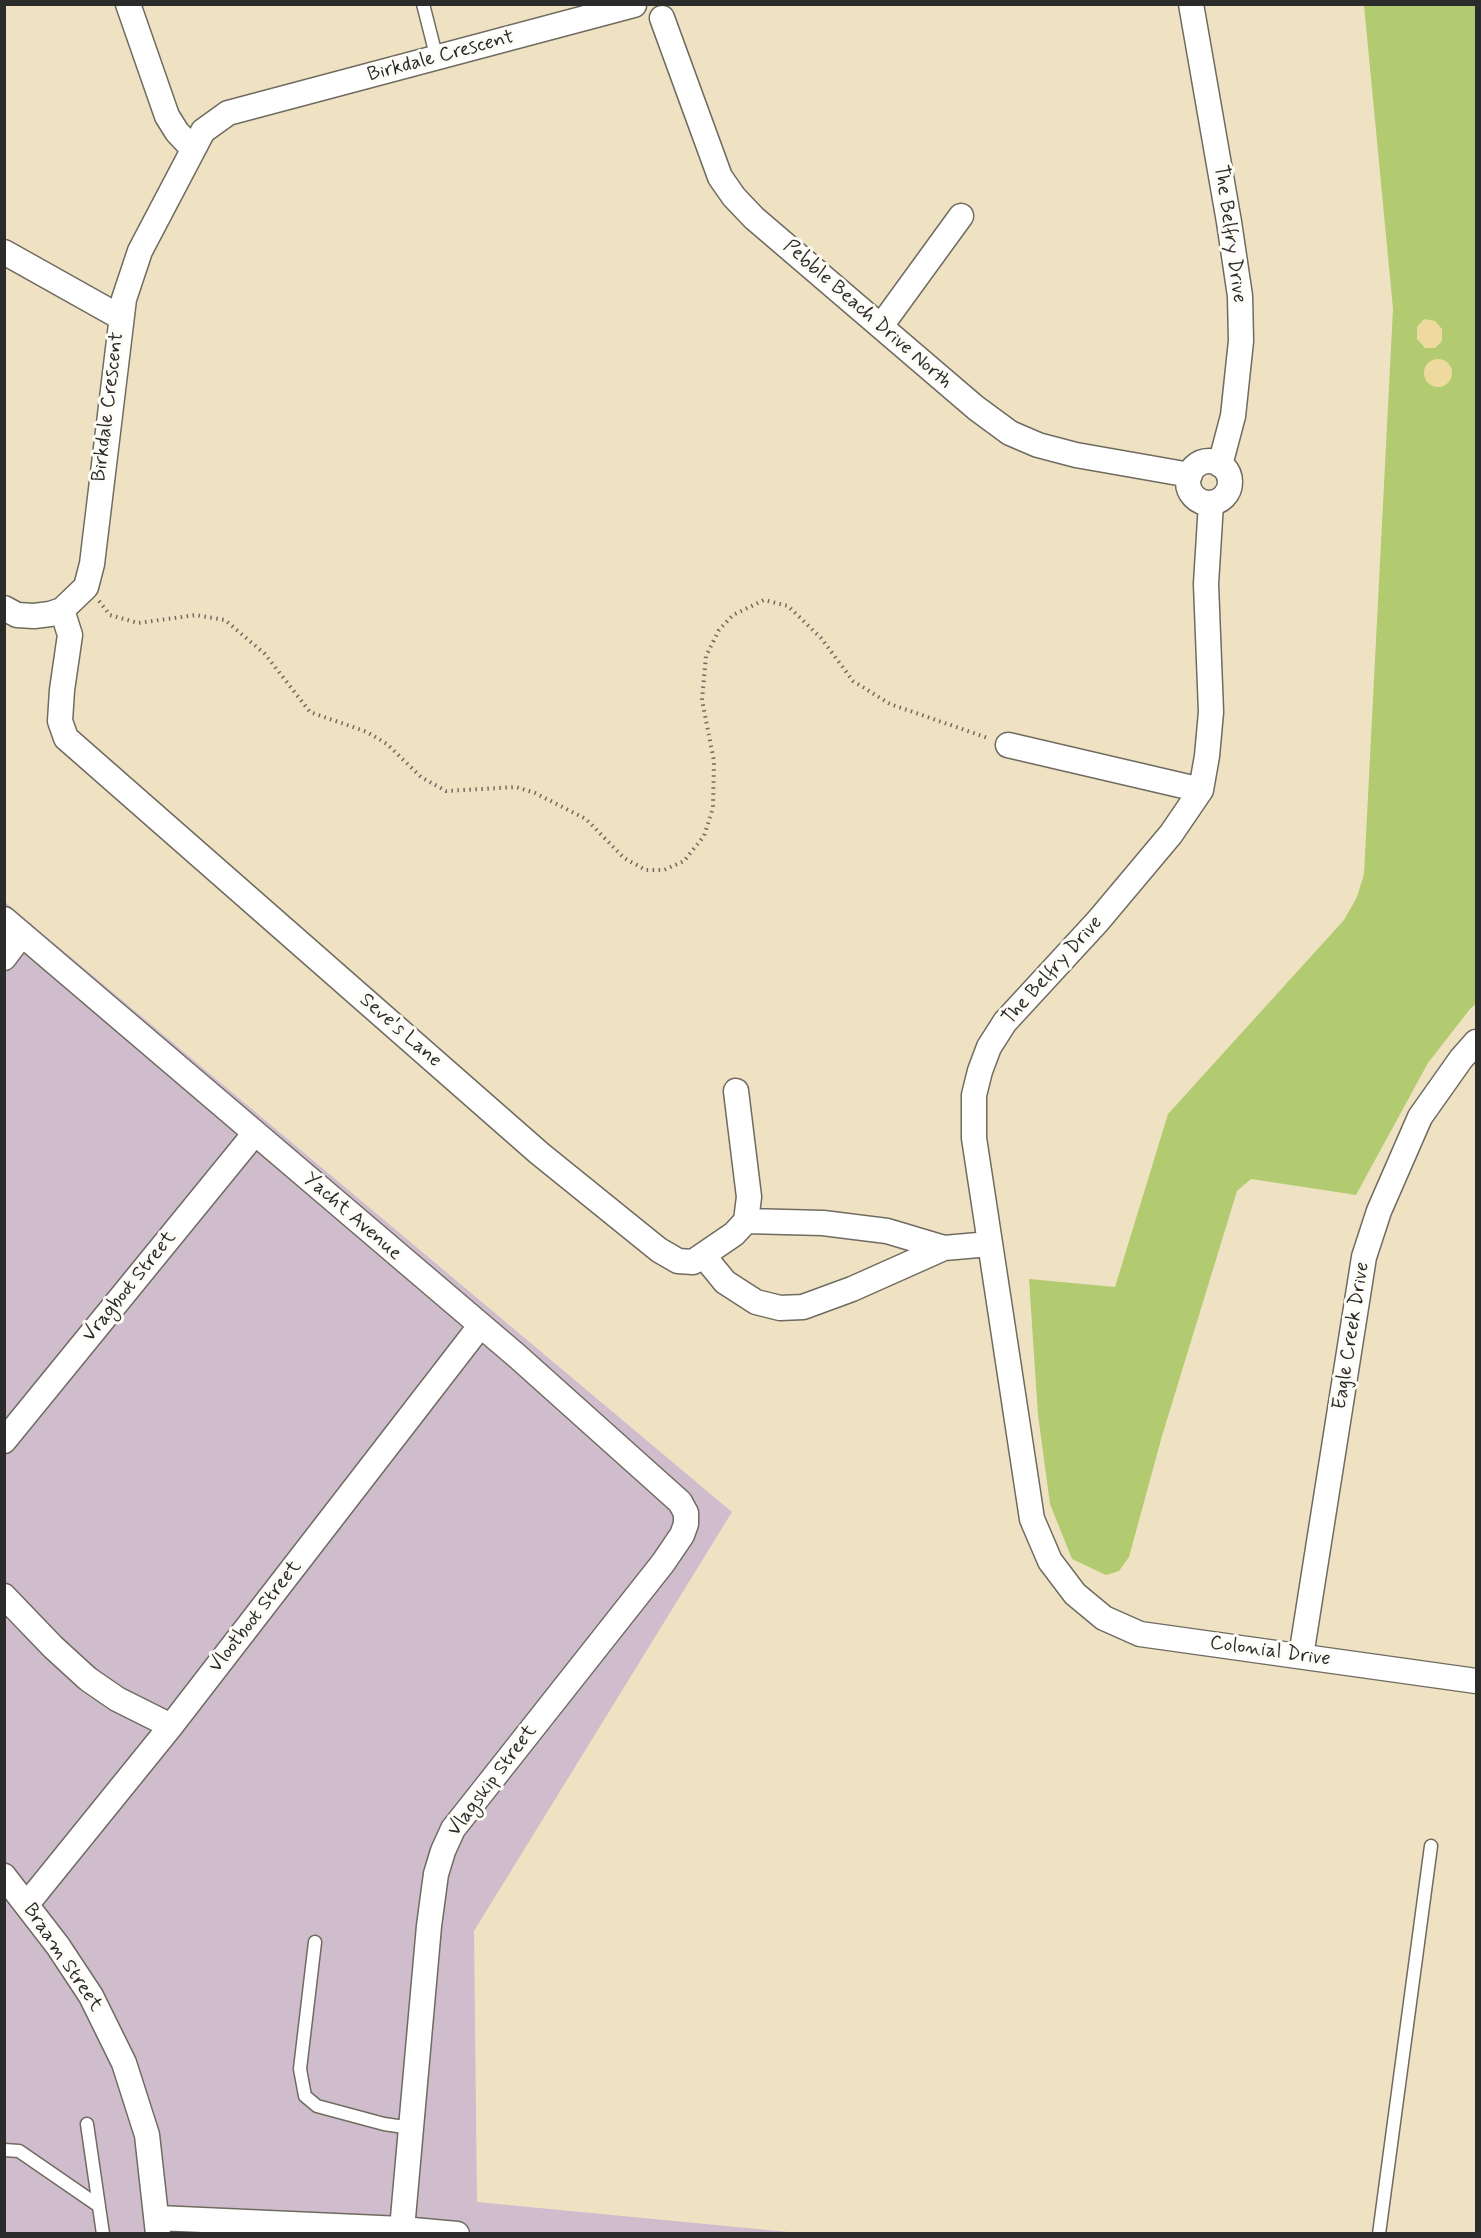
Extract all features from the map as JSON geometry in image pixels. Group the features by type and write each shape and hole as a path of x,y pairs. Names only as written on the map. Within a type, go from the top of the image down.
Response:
{"street":[{"path":"128,4 167,116 177,132 193,149"},
{"name":"The Belfry Drive","path":"1191,4 1240,296 1241,340 1233,416 1220,465"},
{"path":"634,5 637,12 649,19 668,11"},
{"name":"Birkdale Crescent","path":"86,587 92,564 120,317 124,299 140,251 203,130 228,113 634,5"},
{"name":"Pebble Beach Drive North","path":"668,11 720,177 734,197 754,218 976,408 1010,433 1038,445 1076,456 1190,475"},
{"path":"881,326 962,216"},
{"path":"4,252 120,317"},
{"path":"1209,462 1220,465 1229,476 1230,484 1224,497 1211,503 1204,503 1192,495 1189,489 1190,475 1202,463 1209,462"},
{"name":"The Belfry Drive","path":"1075,1594 1050,1561 1032,1520 974,1138 974,1095 989,1047 1005,1022 1098,921 1171,834 1201,790 1211,712 1206,584 1211,503"},
{"path":"4,608 17,615 34,616 62,610 86,587"},
{"name":"Seve's Lane","path":"62,610 70,635 60,721 66,738 430,1058 576,1183 659,1250 678,1261 693,1262 734,1234 746,1221"},
{"path":"1008,745 1201,790"},
{"path":"4,958 13,926"},
{"name":"Yacht Avenue","path":"13,926 525,1363 680,1502 686,1513 686,1524"},
{"name":"Eagle Creek Drive","path":"1301,1656 1364,1257 1379,1211 1420,1118 1461,1059 1476,1042"},
{"path":"736,1091 749,1197 746,1221 823,1223 887,1231 944,1248"},
{"name":"Vragboot Street","path":"4,1441 255,1133"},
{"path":"703,1255 725,1282 756,1302 780,1308 803,1306 852,1288 944,1248 990,1244"},
{"name":"Vlootboot Street","path":"27,1904 171,1726 480,1326"},
{"name":"Vlagskip Street","path":"402,2229 429,1926 436,1874 443,1851 453,1829 663,1563 682,1535 686,1524"},
{"name":"Colonial Drive","path":"1075,1594 1104,1618 1140,1634 1476,1681"},
{"path":"4,1596 53,1647 88,1678 117,1699 171,1726"},
{"name":"Braam Street","path":"4,1876 27,1904 91,1996 124,2063 147,2135 158,2226"},
{"path":"158,2226 402,2229 457,2234"}],"lane":[{"path":"423,4 436,59"},
{"path":"1380,2234 1431,1846"},
{"path":"315,1942 300,2069 304,2096 317,2106 384,2124 411,2128"},
{"path":"87,2124 103,2234"},
{"path":"4,2150 19,2151 99,2206"}],"path":[{"path":"86,587 110,615 138,623 196,615 225,620 265,654 310,712 368,732 387,744 421,777 446,791 516,787 535,793 586,819 624,858 646,870 664,870 684,861 704,836 713,808 714,761 702,700 706,656 719,630 733,615 764,600 788,606 821,638 853,681 890,704 1008,745"}],"shaded area":[{"path":"4,901 732,1512 474,1931 477,2202 799,2233 5,2233"}],"green space":[{"path":"1364,5 1476,5 1476,1004 1428,1063 1356,1195 1251,1179 1237,1191 1162,1436 1129,1557 1119,1571 1106,1575 1072,1559 1050,1504 1038,1415 1029,1279 1115,1287 1168,1114 1344,920 1357,897 1364,874 1393,309"}],"sand":[{"path":"1424,319 1435,321 1442,329 1442,341 1435,348 1425,348 1417,339 1417,327"},
{"path":"1438,359 1448,363 1452,373 1448,383 1438,387 1428,383 1424,373 1428,363"}]}
